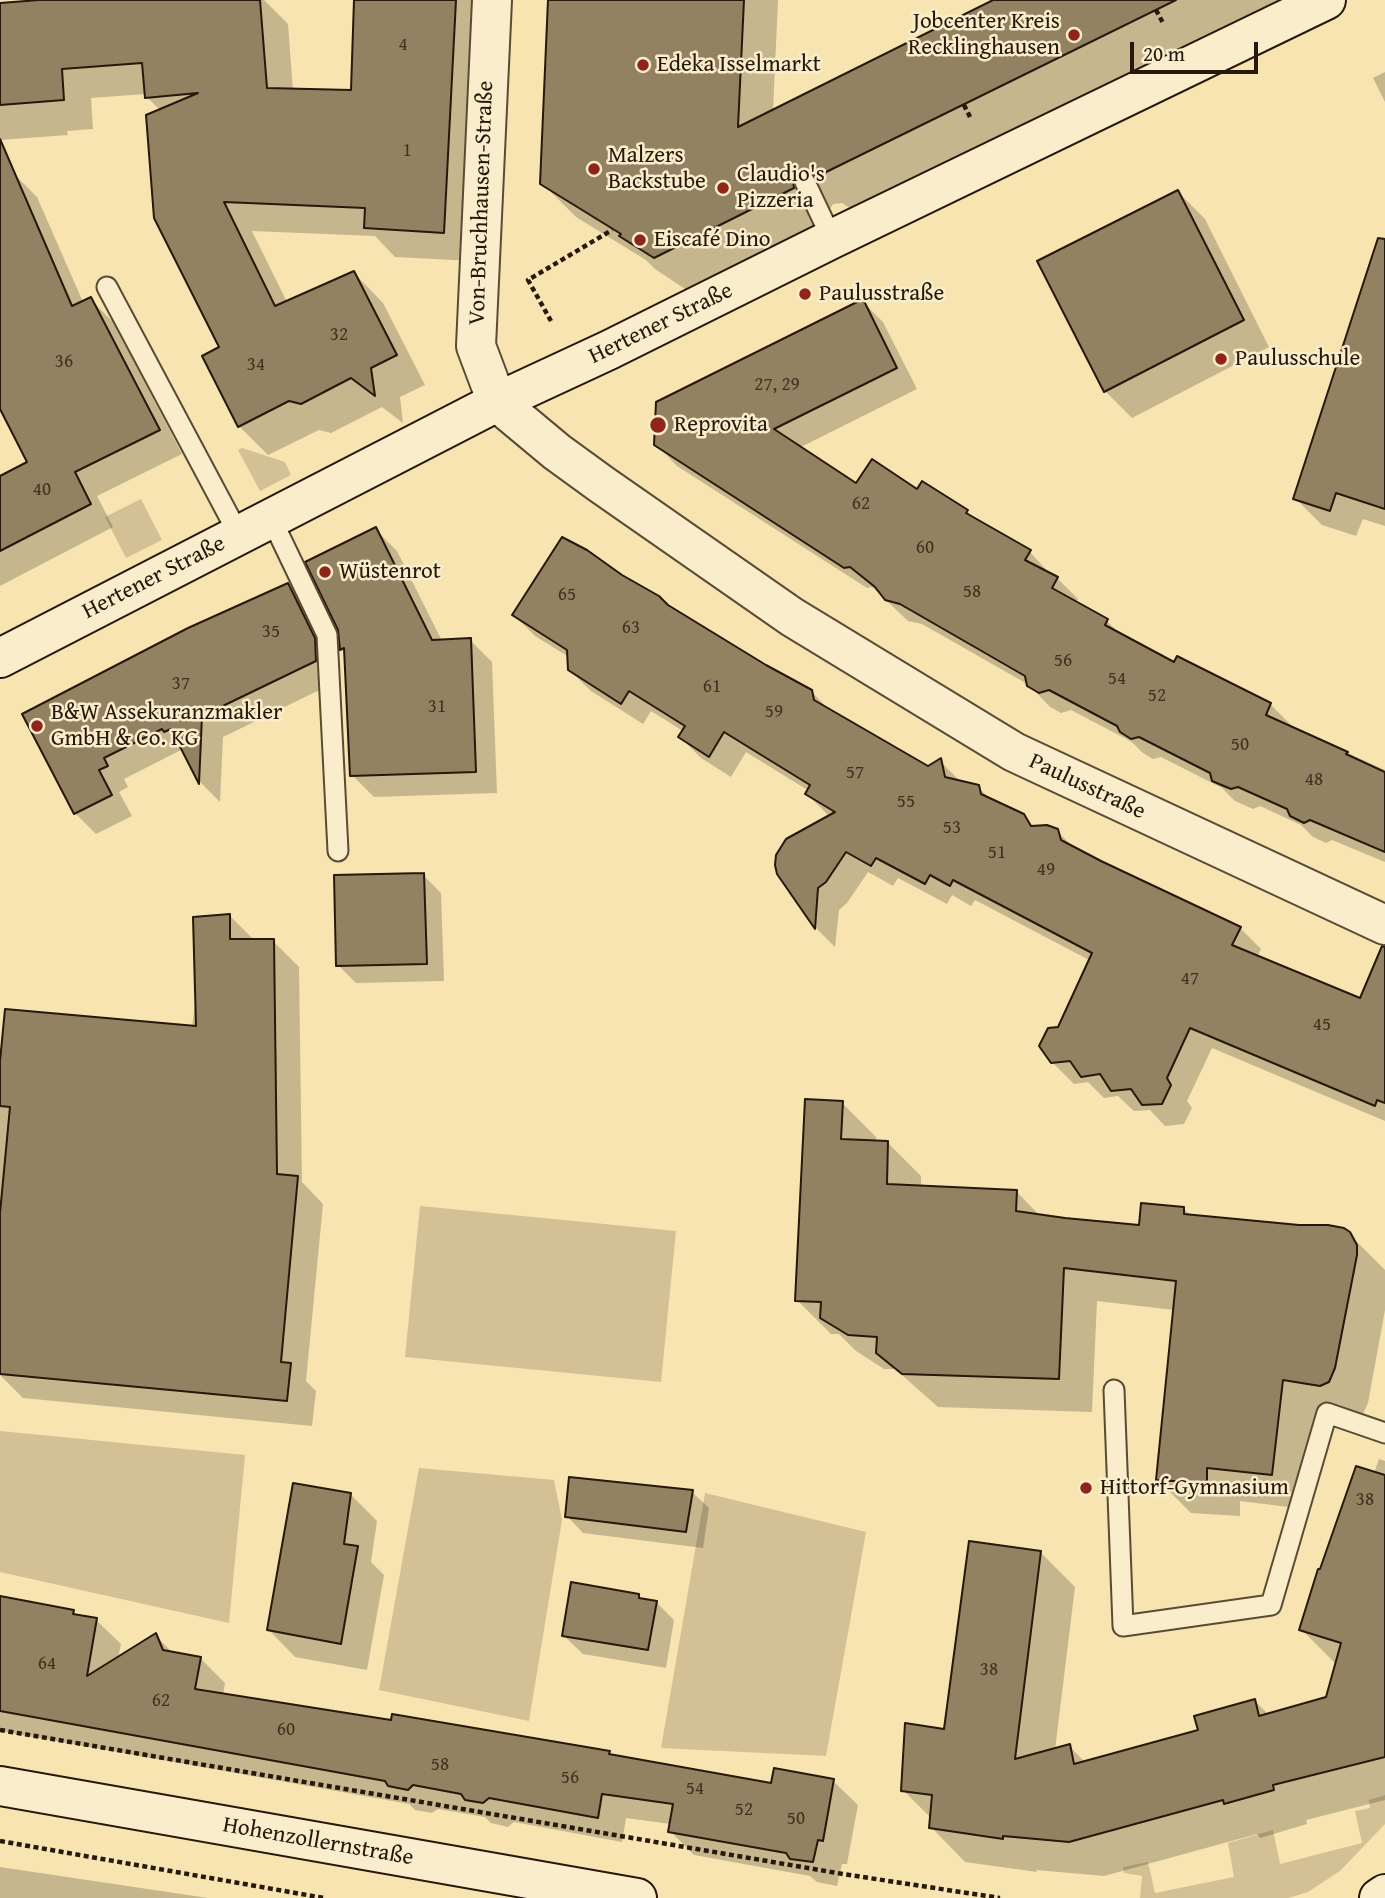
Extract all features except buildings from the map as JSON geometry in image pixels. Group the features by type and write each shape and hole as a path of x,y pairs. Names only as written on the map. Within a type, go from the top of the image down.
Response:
{"main road":[{"name":"Von-Bruchhausen-Straße","path":"492,0 476,346 497,402"},
{"name":"Hertener Straße","path":"0,658 497,402 1326,0"},
{"name":"Paulusstraße","path":"497,402 557,452 792,617 1014,752 1385,925"},
{"name":"Hohenzollernstraße","path":"0,1786 637,1898"},
{"path":"1379,1898 1385,1894"}],"lane":[{"path":"805,182 832,239"},
{"path":"107,287 255,526 327,635 338,851"},
{"path":"1114,1390 1123,1626 1271,1605 1326,1413 1385,1433"}],"path":[{"path":"1156,10 1163,23"},
{"path":"964,105 970,117"},
{"path":"551,321 528,279 612,230"},
{"path":"0,1730 843,1874 1000,1898"},
{"path":"0,1841 324,1898"}],"shaded area":[{"path":"242,448 285,462 291,475 260,491 238,450"},
{"path":"141,499 162,540 126,558 105,517"},
{"path":"420,1206 676,1231 661,1382 405,1357"},
{"path":"0,1431 245,1455 229,1623 0,1572"},
{"path":"419,1468 554,1480 562,1520 529,1721 379,1690"},
{"path":"705,1493 866,1532 826,1756 661,1748"},
{"path":"1385,1795 1385,1824 1340,1871 1308,1892 1288,1898 1140,1898 1142,1876 1124,1873 1123,1867 1148,1862 1155,1893 1234,1877 1228,1843 1273,1830 1280,1864 1362,1843 1355,1811 1370,1808 1369,1800"}],"place":[{"name":"Jobcenter Kreis Recklinghausen","path":"1074,35"},
{"name":"Edeka Isselmarkt","path":"643,65"},
{"name":"Malzers Backstube","path":"594,169"},
{"name":"Claudio's Pizzeria","path":"723,188"},
{"name":"Eiscafé Dino","path":"640,240"},
{"name":"Paulusstraße","path":"805,294"},
{"name":"Paulusschule","path":"1221,359"},
{"name":"Reprovita","path":"658,425"},
{"name":"Wüstenrot","path":"325,572"},
{"name":"B&W Assekuranzmakler GmbH & Co. KG","path":"37,726"},
{"name":"Hittorf-Gymnasium","path":"1086,1488"}]}
